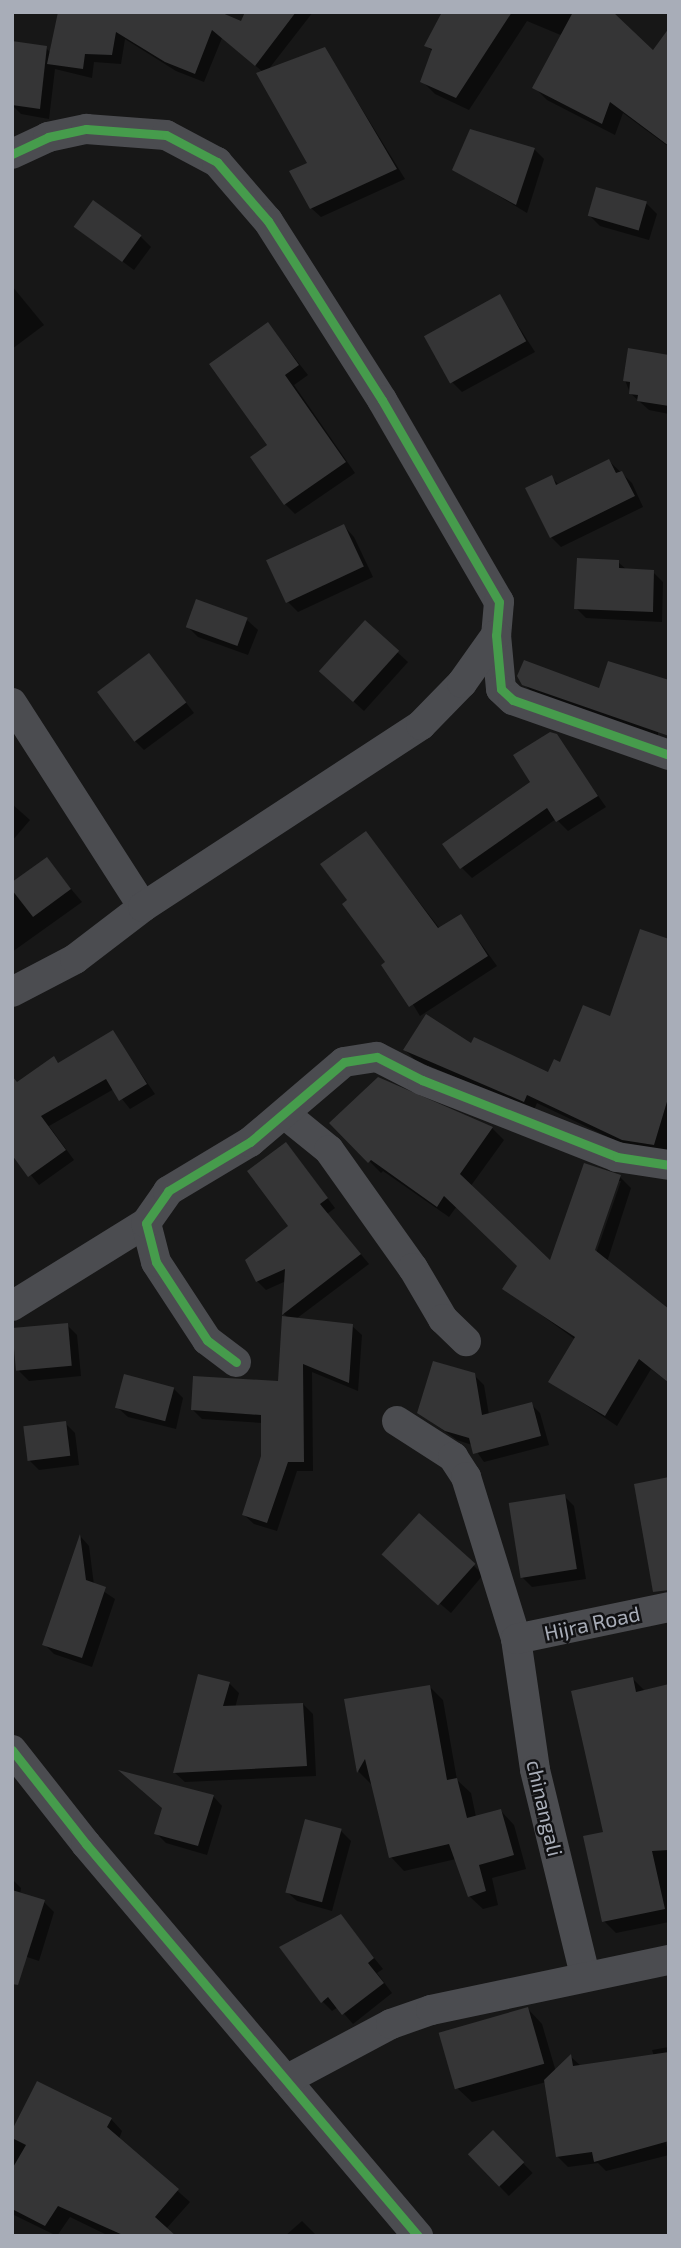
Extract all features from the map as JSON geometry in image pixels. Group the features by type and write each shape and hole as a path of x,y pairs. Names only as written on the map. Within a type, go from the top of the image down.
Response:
{"street":[{"path":"12,154 48,137 86,130 166,135 217,162 268,221 382,400 499,602 496,635 501,689 513,700 669,755"},
{"path":"12,992 75,960 143,907 421,725 462,683 496,635"},
{"path":"12,703 143,907"},
{"path":"12,1306 146,1223 168,1191 250,1142 286,1115 319,1079 344,1062 377,1057 422,1080 617,1157 669,1165"},
{"path":"286,1115 329,1150 413,1268 443,1319 466,1341"},
{"path":"146,1223 156,1262 207,1340 236,1362"},
{"name":"chinangali","path":"397,1421 453,1457 466,1477 516,1639 535,1770 585,1975"},
{"name":"Hijra Road","path":"516,1639 669,1607"},
{"path":"12,1750 86,1844 418,2236"},
{"path":"286,2080 391,2024 421,2013 585,1975 669,1959"}],"building":[{"path":"58,12 220,12 241,21 245,12 296,12 255,66 212,30 195,74 165,62 116,32 112,55 85,54 83,69 47,64"},
{"path":"442,12 512,12 456,98 420,82 432,49 424,46"},
{"path":"573,12 613,12 653,50 669,28 669,146 610,102 602,124 532,88"},
{"path":"12,41 47,46 40,109 12,105"},
{"path":"325,47 397,169 310,209 289,171 307,163 256,73"},
{"path":"470,129 535,148 516,205 452,170"},
{"path":"596,187 647,202 639,230 588,216"},
{"path":"93,200 142,235 122,262 74,227"},
{"path":"500,294 526,341 450,383 424,336"},
{"path":"268,322 299,365 285,375 346,462 284,505 250,457 267,445 209,364"},
{"path":"628,348 669,355 669,406 637,401 638,395 629,394 630,382 623,381"},
{"path":"609,459 616,473 622,471 635,496 550,538 525,488 552,475 556,485"},
{"path":"344,524 364,567 286,603 266,560"},
{"path":"577,558 619,560 619,568 654,570 653,612 574,609"},
{"path":"196,599 248,618 237,646 186,627"},
{"path":"365,620 399,651 353,702 319,671"},
{"path":"149,653 186,703 134,742 97,692"},
{"path":"524,660 599,688 608,661 669,680 669,736 522,685 517,676"},
{"path":"550,732 557,734 598,796 556,822 547,808 460,869 442,844 530,782 513,755"},
{"path":"366,831 438,928 461,914 488,956 409,1007 381,965 385,962 342,904 347,900 320,864"},
{"path":"47,857 71,889 33,917 12,890 12,882"},
{"path":"640,929 669,939 669,1095 654,1145 622,1140 527,1095 524,1102 403,1050 426,1014 471,1043 474,1037 548,1072 554,1059 560,1062 583,1005 610,1016"},
{"path":"113,1030 147,1084 119,1101 106,1079 41,1116 66,1150 28,1177 12,1155 12,1076 17,1082 54,1056 58,1063"},
{"path":"378,1077 493,1127 460,1174 550,1260 584,1163 621,1175 595,1250 669,1309 669,1383 639,1359 605,1416 548,1382 575,1337 502,1289 517,1266 444,1196 437,1207 371,1160 368,1163 329,1123"},
{"path":"286,1142 328,1198 320,1204 361,1254 282,1315 285,1269 256,1282 245,1260 288,1226 247,1171"},
{"path":"282,1316 353,1324 349,1383 303,1364 304,1462 288,1462 267,1523 242,1515 261,1456 261,1415 191,1410 193,1376 278,1381"},
{"path":"68,1323 72,1366 16,1371 12,1328"},
{"path":"433,1361 475,1373 482,1415 532,1402 541,1436 473,1454 469,1438 445,1431 417,1413"},
{"path":"124,1374 174,1387 165,1421 115,1408"},
{"path":"66,1421 70,1456 28,1461 23,1426"},
{"path":"669,1477 669,1590 653,1592 634,1484"},
{"path":"565,1494 577,1569 521,1578 509,1503"},
{"path":"419,1513 475,1564 438,1605 382,1555"},
{"path":"80,1534 86,1580 106,1587 82,1658 42,1645"},
{"path":"198,1674 230,1682 223,1706 303,1703 307,1766 173,1773"},
{"path":"633,1677 636,1692 669,1684 669,1850 652,1851 665,1909 602,1922 583,1836 603,1832 571,1691"},
{"path":"430,1685 447,1780 457,1778 467,1818 501,1809 514,1855 479,1865 486,1891 468,1897 449,1844 389,1858 365,1759 357,1773 344,1699"},
{"path":"118,1770 214,1795 198,1846 154,1834 162,1808"},
{"path":"305,1819 342,1829 322,1902 285,1892"},
{"path":"12,1890 45,1900 18,1985 12,1984"},
{"path":"341,1914 374,1958 368,1963 384,1983 342,2015 328,1997 321,2003 279,1947"},
{"path":"528,2007 544,2064 455,2089 439,2033"},
{"path":"669,2052 669,2141 594,2162 592,2152 556,2157 544,2080 571,2054 573,2066"},
{"path":"37,2081 112,2118 107,2127 179,2189 155,2217 176,2236 125,2236 58,2206 45,2226 12,2209 12,2169 26,2145 12,2138 12,2130"},
{"path":"493,2130 524,2162 499,2187 468,2154"}],"cycle path":[{"path":"12,154 48,137 86,129 166,135 217,162 268,221 382,400 499,602 496,635 501,689 513,700 669,755"},
{"path":"236,1362 207,1340 156,1262 146,1223 168,1191 250,1142 344,1062 377,1057 422,1080 617,1157 669,1165"},
{"path":"12,1750 86,1844 418,2236"}]}
